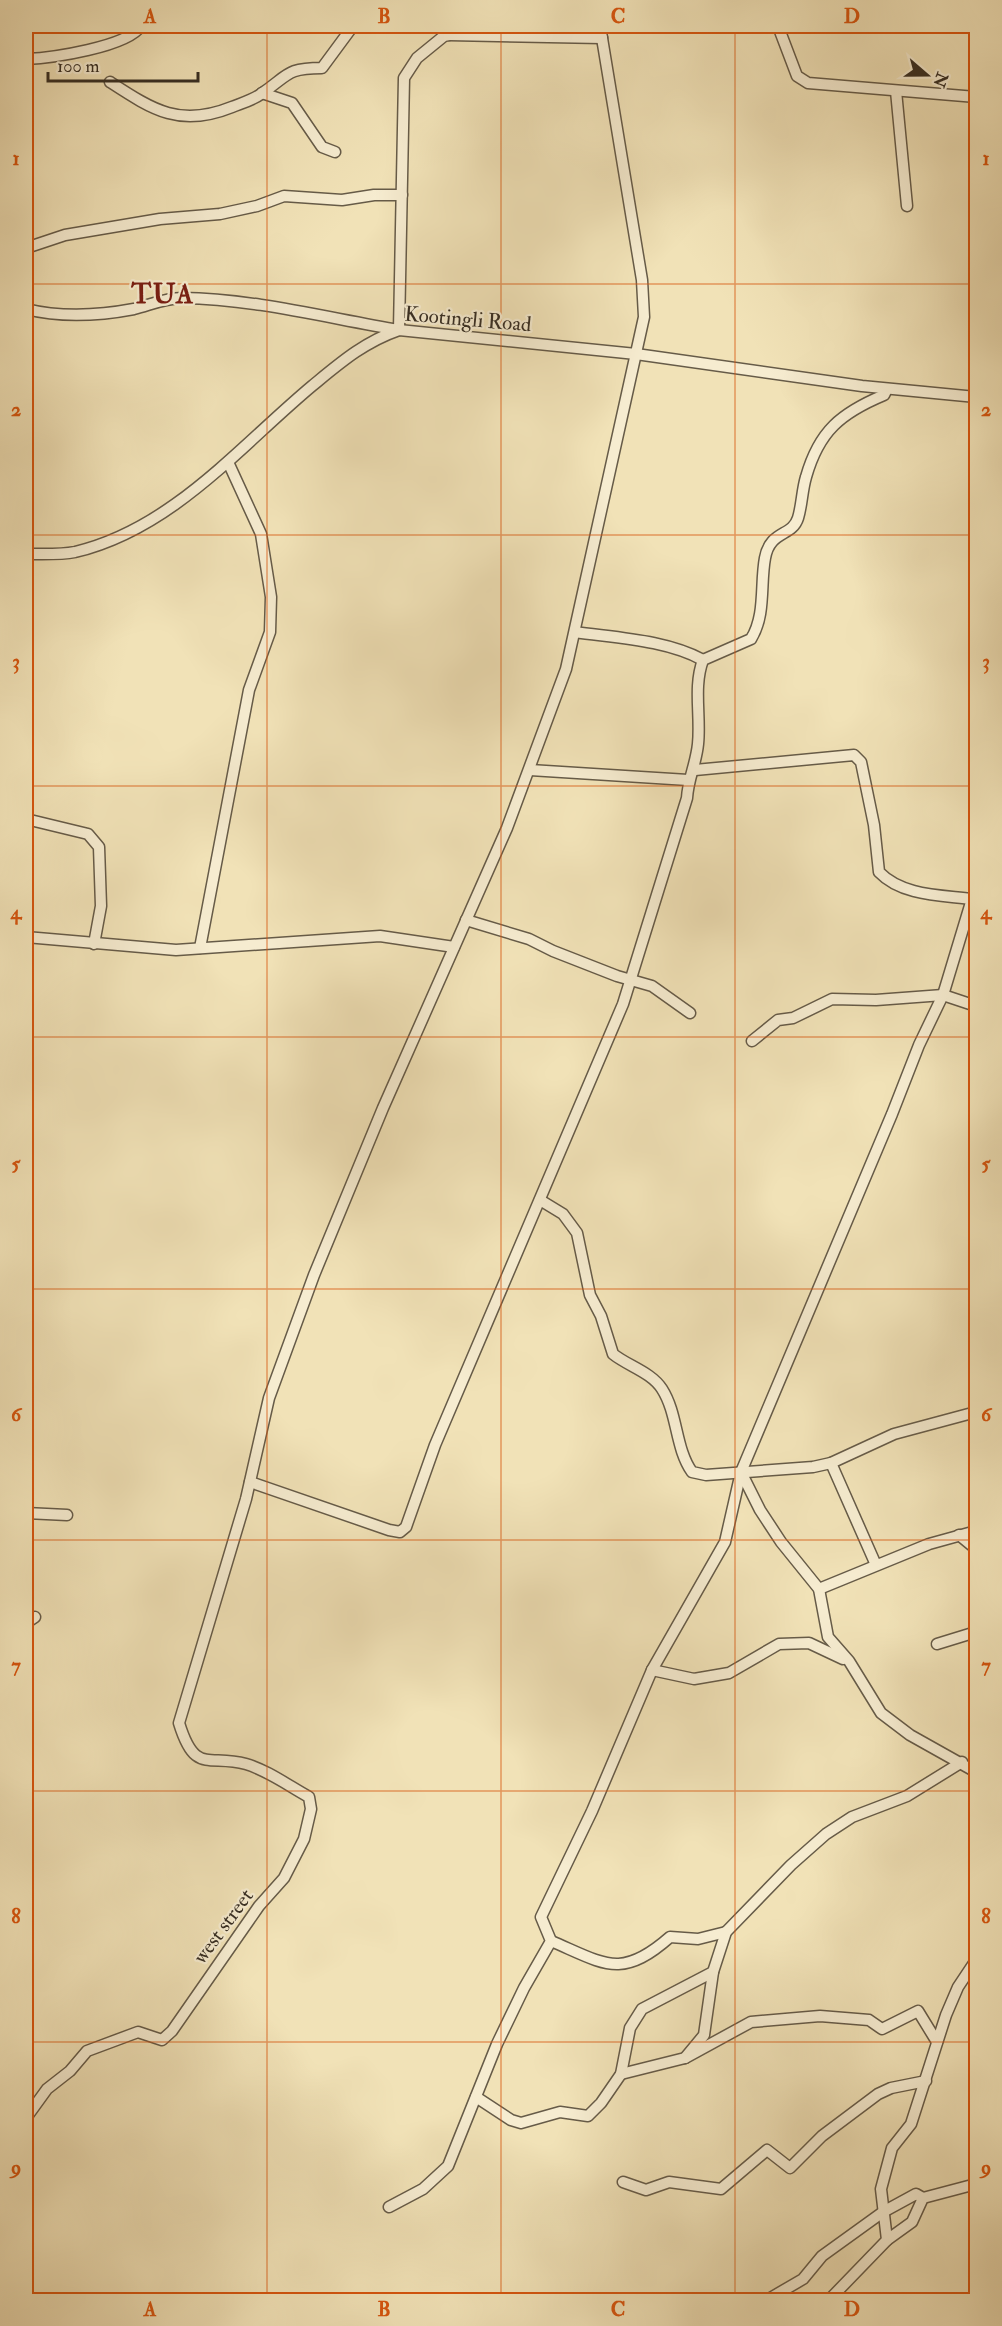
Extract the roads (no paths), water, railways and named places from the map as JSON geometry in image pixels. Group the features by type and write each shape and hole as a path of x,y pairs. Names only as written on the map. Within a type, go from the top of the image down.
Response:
{"street":[{"path":"26,59 61,57 88,50 136,33 141,26"},
{"path":"110,82 150,108 184,118 215,114 262,93 296,68 322,68 353,26"},
{"path":"600,26 642,280 645,317 603,494 575,632 566,669 530,770 383,1108 314,1275 269,1398 250,1482 389,1530 400,1532 406,1527 435,1445 632,979 687,798 688,780 695,770 699,741 699,670 703,660 751,639 759,618 768,545 778,534 792,528 798,518 806,475 818,447 834,423 852,408 884,395 886,389"},
{"path":"778,26 801,81 976,97"},
{"path":"26,309 60,316 84,316 137,308 171,298 185,298 266,305 399,330 404,78 417,58 449,30 602,38"},
{"path":"896,90 907,206"},
{"path":"262,93 292,103 322,147 335,152"},
{"path":"26,248 65,235 160,219 220,214 257,206 284,196 342,200 374,195 402,195"},
{"name":"Kootingli Road","path":"26,554 74,552 135,530 228,462 351,353 373,339 399,330 636,354 886,389 976,397"},
{"path":"200,948 249,690 270,632 271,597 261,534 228,462"},
{"path":"575,632 635,641 691,654 703,660"},
{"path":"695,770 854,755 861,762 874,825 879,872 890,882 907,890 974,898 943,995 919,1045 741,1472 725,1542 652,1670 592,1811 541,1917 551,1941 597,1961 625,1965 649,1956 670,1937 698,1939 726,1932"},
{"path":"530,770 688,780"},
{"path":"26,819 88,834 99,847 101,906 94,944"},
{"path":"466,920 529,939 553,951 652,986 671,1002 690,1013"},
{"path":"26,937 176,950 380,936 454,947"},
{"path":"752,1041 778,1020 793,1018 832,999 876,1000 943,995 976,1006"},
{"path":"540,1200 563,1214 577,1233 590,1295 601,1316 613,1354 650,1376 662,1389 674,1418 685,1463 692,1472 706,1475 813,1467 831,1463 894,1434 976,1412"},
{"path":"831,1463 876,1565"},
{"path":"741,1472 760,1510 781,1542 819,1588 828,1638 849,1661 881,1713 910,1735 962,1762 976,1772"},
{"name":"west street","path":"26,2118 47,2089 70,2072 87,2051 138,2032 162,2040 172,2031 259,1906 284,1878 304,1839 311,1809 309,1797 246,1764 204,1761 186,1743 179,1723 250,1482"},
{"path":"26,1513 67,1515"},
{"path":"819,1588 928,1544 976,1531"},
{"path":"959,1535 976,1549"},
{"path":"937,1644 976,1632"},
{"path":"652,1670 694,1679 729,1673 780,1644 790,1643 809,1643 849,1661"},
{"path":"685,2058 704,2035 713,1972 726,1932 825,1834 852,1817 907,1796 962,1762"},
{"path":"389,2207 423,2190 444,2170 497,2044 524,1988 551,1941"},
{"path":"886,2240 882,2179 892,2148 911,2124 917,2099 927,2081 937,2042 958,1987 976,1960"},
{"path":"476,2097 511,2120 521,2123 560,2112 583,2117 592,2113 621,2074 630,2028 642,2009 713,1972"},
{"path":"621,2074 685,2058 751,2022 820,2016 869,2020 882,2029 918,2011 937,2042"},
{"path":"623,2182 646,2190 669,2182 721,2189 767,2150 790,2168 822,2136 878,2094 891,2088 927,2081"},
{"path":"767,2301 803,2279 822,2256 883,2212 916,2194 923,2198 976,2184"},
{"path":"829,2301 886,2240 912,2223 923,2198"}],"district":[{"name":"TUA","path":"163,294"}]}
